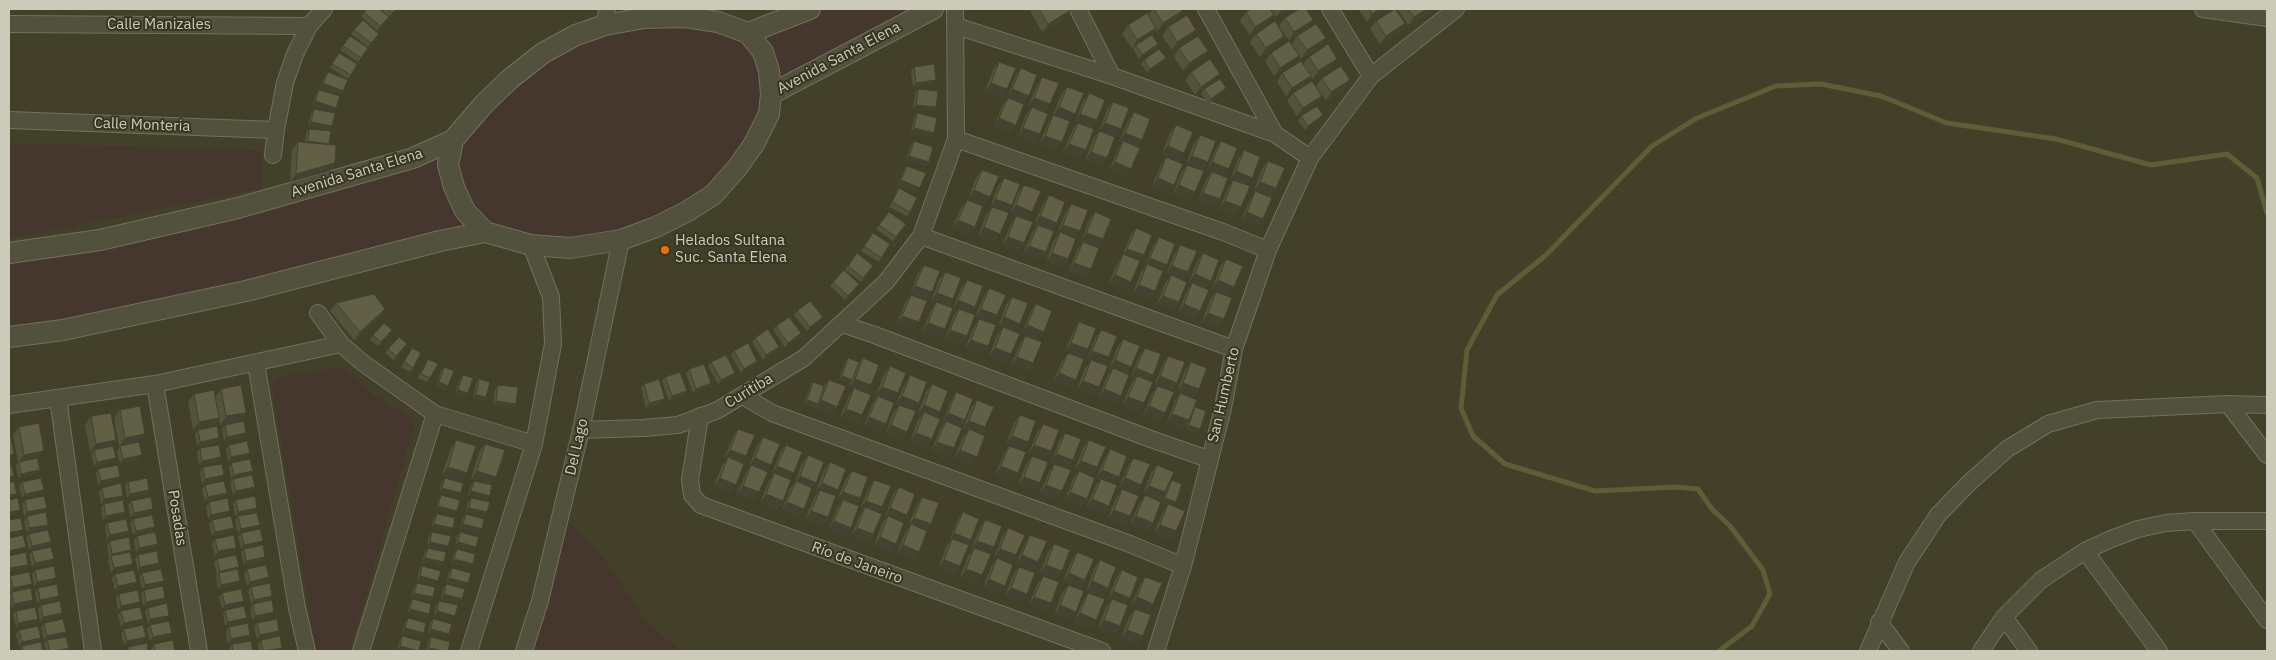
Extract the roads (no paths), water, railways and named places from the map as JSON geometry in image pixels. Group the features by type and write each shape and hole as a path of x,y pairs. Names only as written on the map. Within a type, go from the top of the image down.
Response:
{"street":[{"path":"273,155 285,84 295,54 308,26 324,9"},
{"path":"9,337 63,330 236,293 440,241 485,232 532,245 570,248 606,244 656,227 686,212 713,195 737,168 754,144 769,114 771,94 769,71 763,52 748,33 810,9"},
{"name":"Avenida Santa Elena","path":"771,94 933,9"},
{"name":"Curitiba","path":"581,430 678,425 718,410 804,358 886,282 921,236 956,139 955,9"},
{"path":"1078,9 1112,76"},
{"path":"1206,9 1275,134"},
{"path":"1330,9 1371,76"},
{"name":"San Humberto","path":"1158,645 1183,566 1208,459 1223,408 1234,349 1268,250 1310,158 1371,76 1456,9"},
{"path":"2203,9 2267,18"},
{"name":"Avenida Santa Elena","path":"9,253 100,240 238,208 413,158 454,140 484,104 510,79 543,53 606,17 644,18 684,13 718,22 748,33"},
{"name":"Calle Manizales","path":"9,24 308,26"},
{"path":"956,26 1112,76 1275,134 1310,158"},
{"name":"Calle Monteria","path":"9,120 276,130"},
{"path":"956,139 1223,232 1268,250"},
{"path":"454,140 448,165 454,187 465,211 485,232"},
{"path":"921,236 1234,349"},
{"name":"Del Lago","path":"524,651 540,602 581,430 621,240"},
{"path":"469,651 534,444 553,344 551,297 532,245"},
{"path":"318,313 341,344 393,386 435,414 534,444"},
{"path":"842,324 1208,459"},
{"path":"9,405 155,384 341,344"},
{"path":"256,363 297,608 307,651"},
{"name":"Posadas","path":"155,384 199,651"},
{"path":"743,396 772,413 1130,544 1183,566"},
{"path":"58,398 93,651"},
{"path":"2228,404 2267,455"},
{"path":"1868,651 1879,622 1907,562 1938,515 1968,484 2015,444 2048,424 2097,410 2228,404 2267,405"},
{"path":"361,651 435,414"},
{"name":"Río de Janeiro","path":"700,416 690,480 692,495 701,505 1102,651"},
{"path":"2195,521 2267,620"},
{"path":"1981,651 2004,617 2041,580 2085,550 2138,529 2166,523 2267,521"},
{"path":"2085,550 2159,651"},
{"path":"2004,617 2029,651"},
{"path":"1879,622 1901,651"}],"waterway":[{"path":"1719,651 1752,626 1770,594 1763,570 1730,526 1712,509 1698,489 1676,487 1595,491 1505,464 1473,436 1461,408 1467,350 1497,295 1546,255 1652,146 1697,118 1776,86 1821,84 1881,96 1947,123 2056,139 2151,165 2227,154 2257,178 2267,213"}],"place":[{"name":"Helados Sultana Suc. Santa Elena","path":"665,250"}]}
